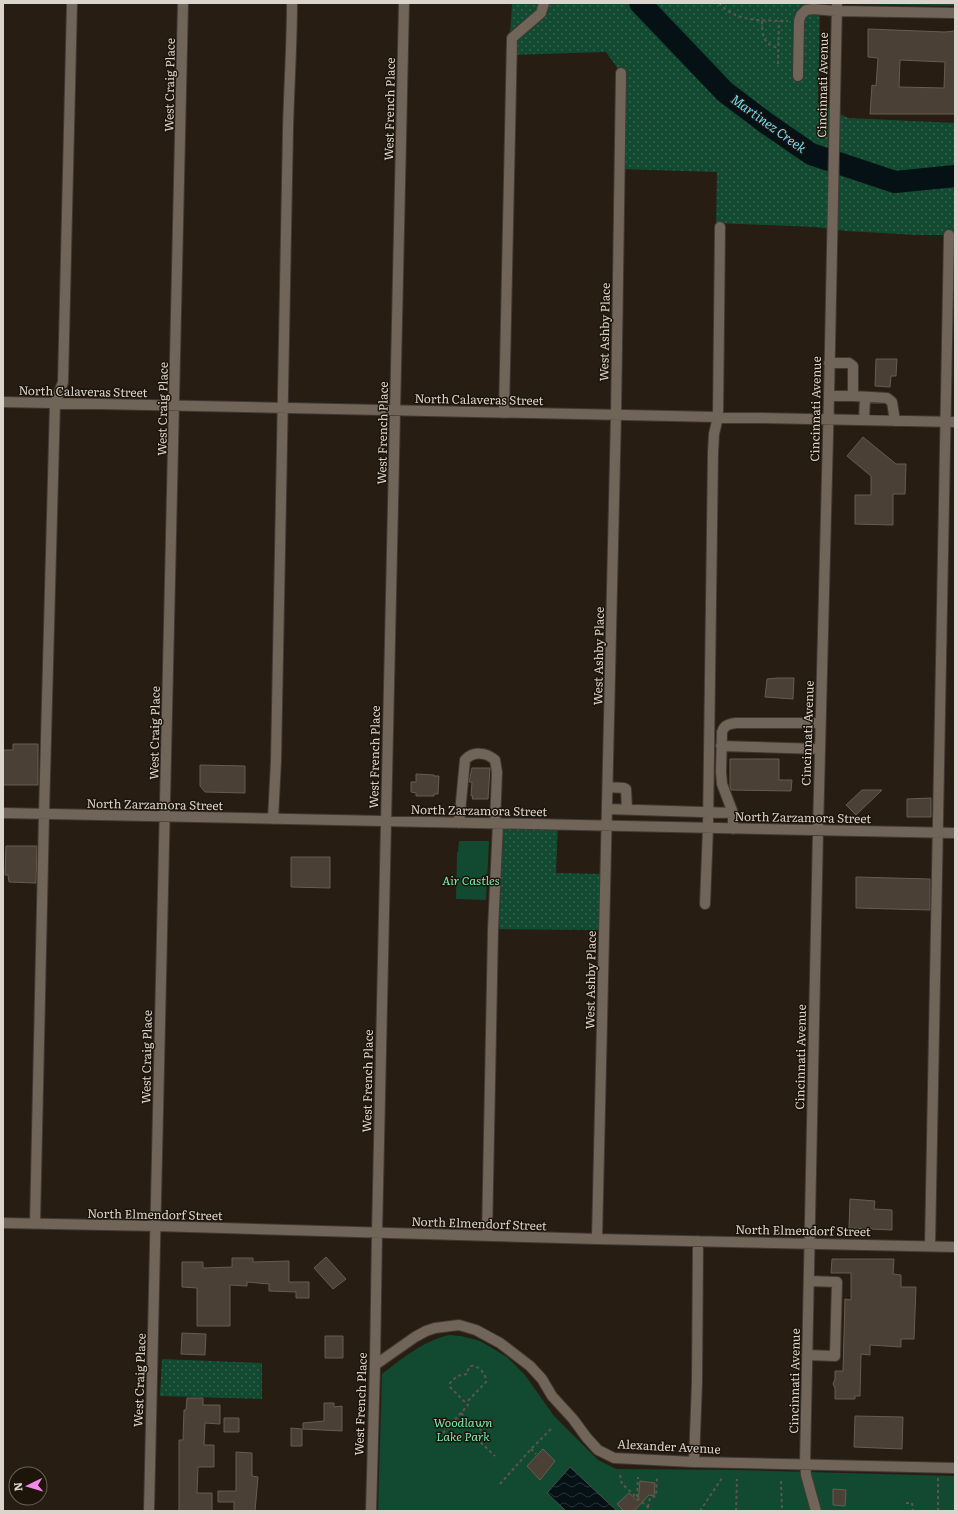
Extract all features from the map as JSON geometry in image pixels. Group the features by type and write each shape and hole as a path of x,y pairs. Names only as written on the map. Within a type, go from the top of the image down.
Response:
{"street":[{"path":"35,1224 55,403 63,382 72,3"},
{"name":"West Craig Place","path":"149,1511 183,3"},
{"path":"273,819 276,760 284,408 288,116 292,53 292,3"},
{"name":"West French Place","path":"370,1511 375,1365 404,3"},
{"path":"504,413 512,38 541,13 544,3"},
{"path":"798,76 799,21 801,15 806,10 837,7 941,8 955,13"},
{"name":"Cincinnati Avenue","path":"816,1511 806,1476 805,1464 820,722 829,396 837,7"},
{"name":"West Ashby Place","path":"597,1239 616,416 621,73"},
{"path":"705,904 708,828 713,452 714,434 718,418 720,227"},
{"path":"930,1246 938,833 951,422 949,235"},
{"path":"829,363 849,363 853,366 853,396"},
{"path":"829,396 887,398 892,402 895,421"},
{"path":"864,420 865,397"},
{"name":"North Calaveras Street","path":"3,402 951,422"},
{"path":"733,829 733,813 722,784 721,746 723,728 736,723 820,722"},
{"path":"721,746 820,749"},
{"path":"459,823 465,760 469,756 489,754 495,760 497,772 487,1236"},
{"path":"608,786 626,789 627,809"},
{"path":"607,809 733,813"},
{"name":"North Zarzamora Street","path":"3,813 955,833"},
{"name":"North Elmendorf Street","path":"3,1223 955,1247"},
{"path":"694,1462 697,1382 698,1241"},
{"path":"807,1355 835,1356 837,1282 809,1281"},
{"name":"Alexander Avenue","path":"375,1365 415,1337 435,1328 459,1325 476,1330 500,1344 530,1366 542,1379 552,1396 573,1419 587,1438 602,1452 614,1458 694,1462 955,1468"}],"path":[{"path":"719,3 725,11 745,18 799,21"},
{"path":"762,20 762,33 768,45 779,48"},
{"path":"778,64 779,21"},
{"path":"443,1433 468,1405 466,1403 486,1382 486,1376 473,1365 469,1367 467,1374 457,1376 450,1383 450,1387 466,1403"},
{"path":"461,1413 466,1420 476,1424 482,1431 478,1439 495,1456"},
{"path":"500,1484 552,1428"},
{"path":"531,1449 536,1454"},
{"path":"620,1475 622,1484 652,1511"},
{"path":"637,1497 638,1477"},
{"path":"648,1508 650,1498 656,1496 657,1478"},
{"path":"700,1511 722,1478"},
{"path":"938,1478 938,1511"},
{"path":"736,1511 737,1479"},
{"path":"781,1481 782,1511"},
{"path":"906,1503 912,1503 913,1511"}],"green space":[{"path":"512,3 820,3 818,103 848,118 955,123 955,235 917,235 846,231 815,227 716,223 717,172 620,169 621,73 606,52 509,55"},
{"path":"849,3 955,3 955,6 851,4"},
{"path":"498,824 558,825 556,873 606,874 604,930 493,929"},
{"name":"Air Castles","path":"459,841 489,841 486,900 456,899 457,852"},
{"name":"Woodlawn Lake Park","path":"449,1335 461,1336 480,1341 507,1357 525,1375 554,1416 598,1460 616,1469 738,1470 955,1476 955,1511 378,1511 382,1374 422,1346 431,1341"},
{"path":"162,1359 262,1363 262,1399 160,1396"}],"water":[{"path":"570,1467 617,1511 566,1511 547,1493"}],"building":[{"path":"868,29 945,32 955,31 955,114 870,114 872,85 876,86 878,58 868,57","holes":["900,60 945,62 944,88 899,87"]},
{"path":"876,359 897,359 896,376 891,376 890,387 875,386"},
{"path":"863,437 896,464 906,464 905,494 893,494 893,525 855,524 855,495 871,495 871,476 847,456"},
{"path":"794,678 793,699 765,697 767,679"},
{"path":"13,744 38,744 38,785 3,785 3,750 13,750"},
{"path":"730,759 779,759 779,780 792,780 791,791 731,790"},
{"path":"200,765 245,766 245,793 205,792 200,786"},
{"path":"472,768 490,768 488,799 472,799 472,782 469,782"},
{"path":"416,774 439,776 438,794 434,794 434,796 416,796 416,793 411,792 411,782 416,782"},
{"path":"862,790 882,790 856,815 846,805"},
{"path":"931,798 931,817 907,817 907,799"},
{"path":"6,846 37,846 36,883 9,882 8,875 5,875"},
{"path":"291,857 330,857 330,888 291,887"},
{"path":"856,877 930,879 930,910 856,908"},
{"path":"850,1199 875,1201 874,1209 892,1210 892,1230 849,1228"},
{"path":"326,1257 346,1279 333,1289 314,1268"},
{"path":"232,1258 253,1258 253,1262 289,1261 289,1282 309,1282 309,1298 296,1298 296,1292 269,1291 269,1284 247,1282 247,1286 230,1285 230,1326 197,1326 197,1288 182,1287 182,1262 203,1262 203,1268 232,1267"},
{"path":"832,1259 894,1259 893,1274 901,1275 901,1287 916,1287 914,1339 901,1339 901,1347 870,1345 870,1355 861,1354 860,1396 855,1396 855,1399 835,1399 835,1388 833,1384 835,1379 835,1371 843,1371 845,1299 851,1300 851,1273 831,1273"},
{"path":"182,1333 206,1334 205,1355 181,1354"},
{"path":"325,1336 343,1336 343,1358 325,1358"},
{"path":"187,1398 203,1398 203,1405 220,1405 220,1424 205,1423 204,1445 214,1445 214,1467 198,1467 197,1493 212,1493 212,1511 179,1511 179,1440 183,1440 184,1410 186,1410"},
{"path":"324,1403 334,1403 334,1407 342,1406 342,1431 303,1429 303,1423 324,1421"},
{"path":"855,1416 903,1417 902,1449 854,1447"},
{"path":"224,1418 239,1418 239,1432 224,1432"},
{"path":"291,1428 302,1429 302,1446 291,1446"},
{"path":"543,1449 555,1461 540,1480 527,1466"},
{"path":"236,1452 252,1453 252,1476 258,1477 255,1511 234,1511 234,1502 218,1502 218,1491 236,1491"},
{"path":"640,1481 655,1483 654,1496 649,1495 634,1511 624,1511 617,1504 629,1493 638,1501"},
{"path":"833,1489 846,1490 845,1506 833,1505"}],"waterway":[{"name":"Martinez Creek","path":"640,3 725,92 811,154 895,182 955,176"}]}
